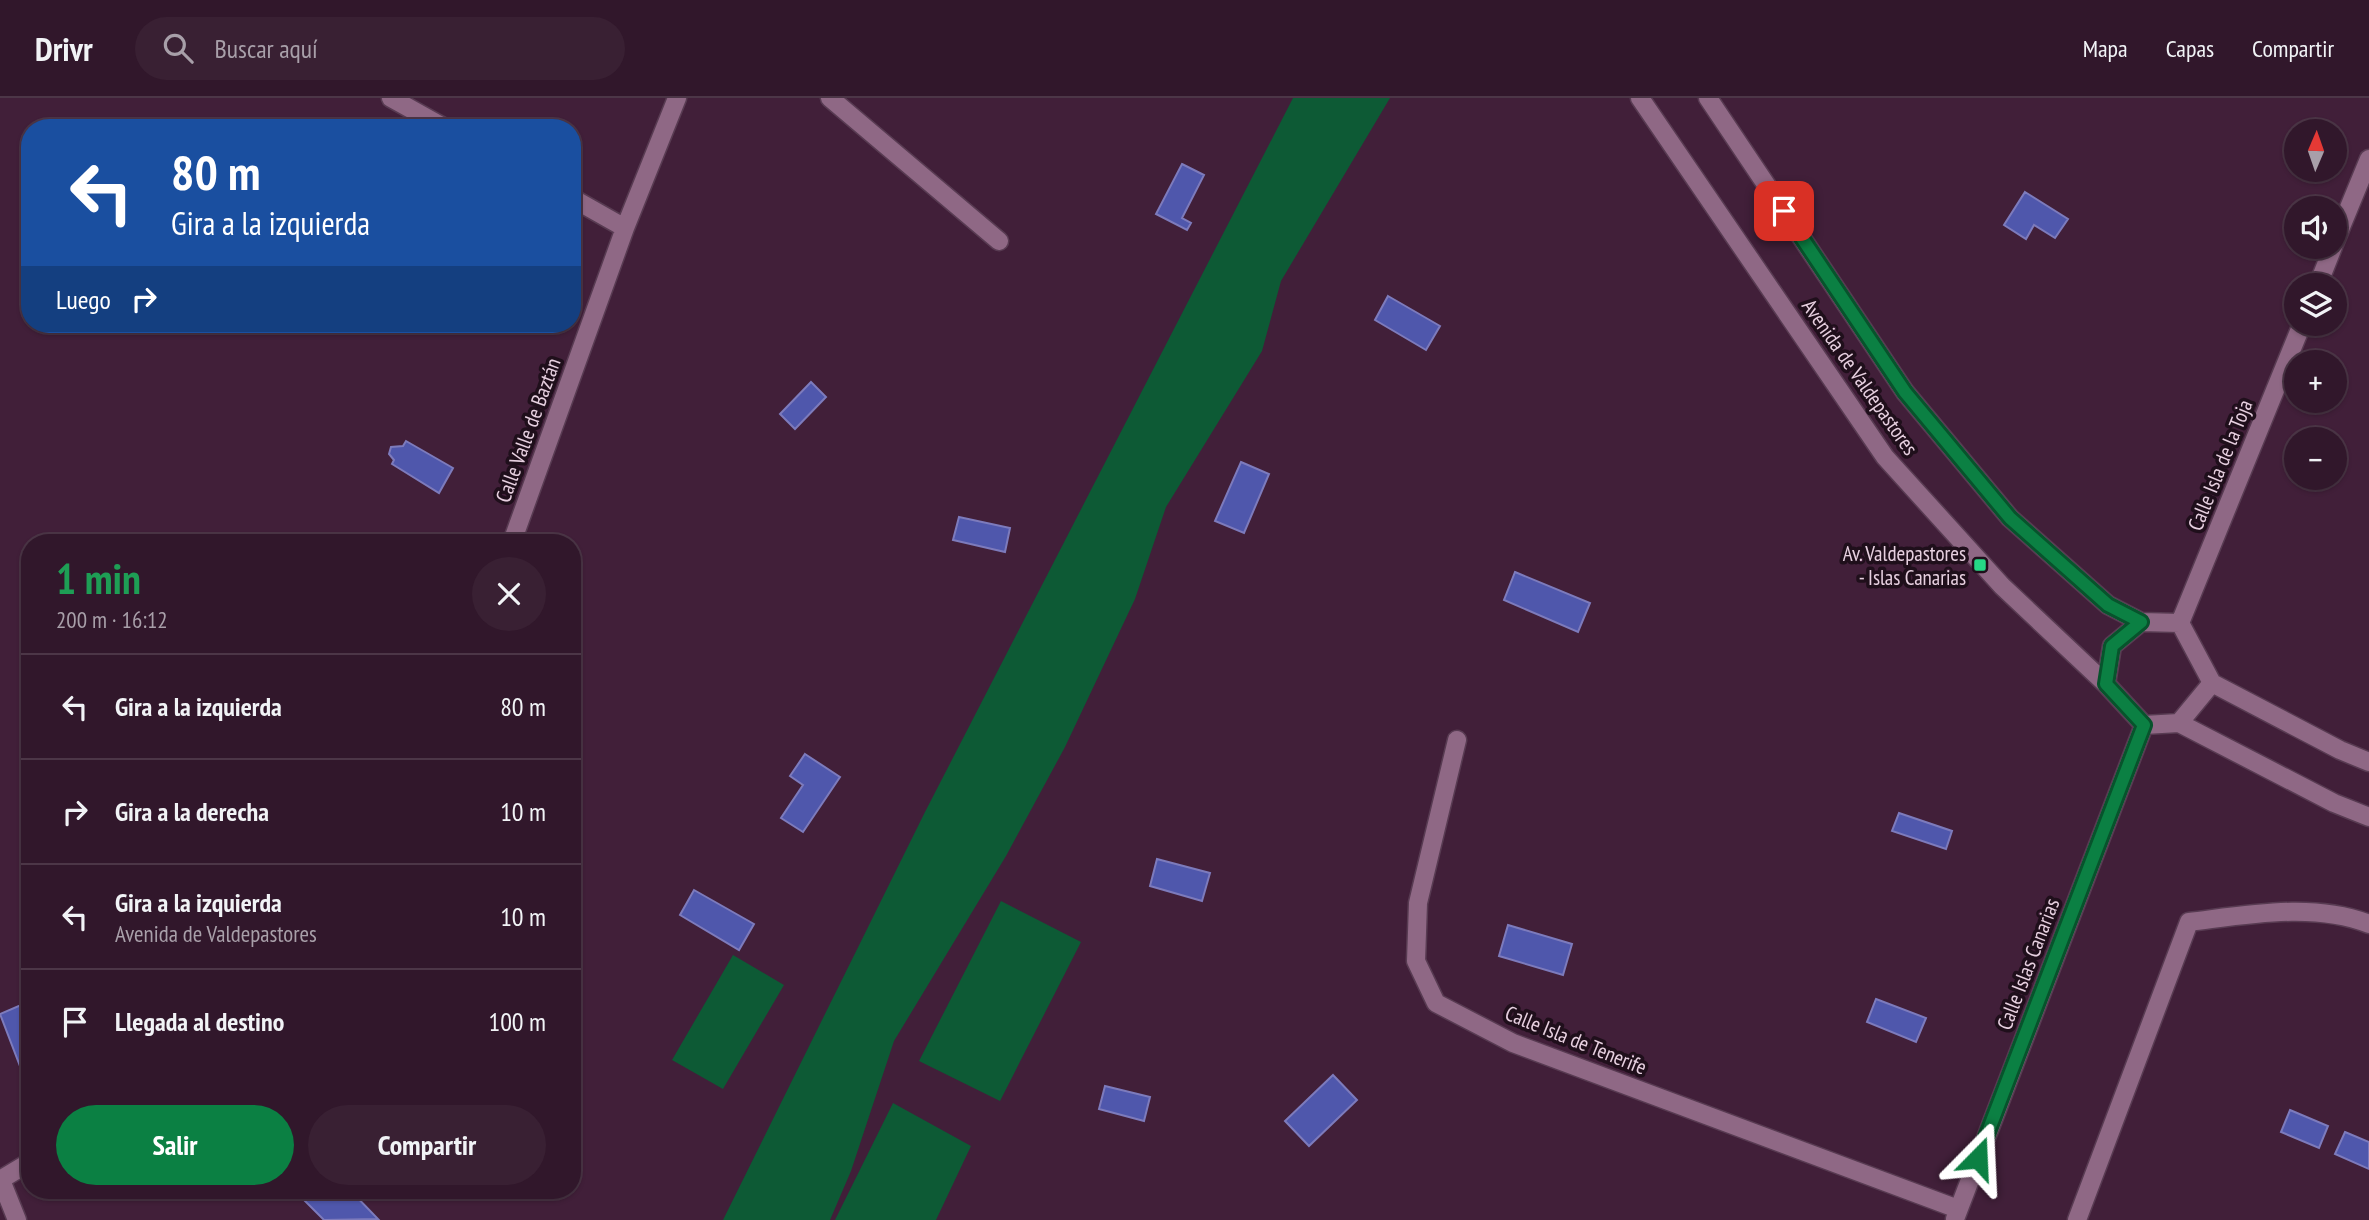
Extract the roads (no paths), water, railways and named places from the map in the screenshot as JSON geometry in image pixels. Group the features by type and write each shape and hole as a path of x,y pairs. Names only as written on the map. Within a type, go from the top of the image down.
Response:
{"street":[{"path":"391,98 429,119"},
{"name":"Calle Valle de Baztán","path":"515,534 625,228 677,98"},
{"path":"830,98 999,241"},
{"name":"Avenida de Valdepastores","path":"1640,98 1885,457 2002,586 2106,684"},
{"name":"Avenida de Valdepastores","path":"1708,98 1905,392 2010,518 2108,605 2141,622"},
{"path":"2347,213 2369,159"},
{"path":"581,203 625,228"},
{"name":"Calle Isla de la Toja","path":"2180,624 2297,336"},
{"path":"2369,762 2340,750 2212,683 2180,624 2141,622 2112,646 2106,684 2144,725 2179,723 2334,803 2369,817"},
{"path":"2179,723 2212,683"},
{"name":"Calle Islas Canarias","path":"1956,1214 2144,725"},
{"name":"Calle Isla de Tenerife","path":"1457,740 1418,903 1416,961 1436,1003 1513,1043 1956,1214"},
{"path":"2077,1220 2189,922 2264,912 2347,915 2369,924"},
{"path":"17,1220 1,1180 21,1168"}],"water":[{"path":"1182,164 1204,175 1182,218 1191,223 1187,230 1156,214"},
{"path":"2025,192 2068,219 2055,238 2034,225 2026,239 2004,225"},
{"path":"1388,296 1440,326 1426,350 1375,320"},
{"path":"811,382 826,397 795,429 780,414"},
{"path":"406,441 453,468 439,493 392,464 394,460 389,454 391,447 403,446"},
{"path":"1241,462 1269,474 1244,533 1215,521"},
{"path":"959,517 1010,528 1005,552 953,540"},
{"path":"1515,572 1590,603 1578,632 1504,600"},
{"path":"805,754 840,777 803,832 781,818 803,785 790,776"},
{"path":"1899,813 1952,831 1946,849 1892,831"},
{"path":"1157,859 1210,873 1202,901 1150,886"},
{"path":"694,890 754,924 739,950 680,915"},
{"path":"1508,925 1572,944 1563,975 1499,956"},
{"path":"1876,999 1926,1018 1916,1042 1867,1022"},
{"path":"21,1005 21,1069 0,1014"},
{"path":"1333,1075 1357,1100 1309,1146 1285,1121"},
{"path":"1105,1086 1150,1097 1144,1121 1099,1109"},
{"path":"2290,1110 2328,1126 2319,1148 2281,1132"},
{"path":"2345,1132 2369,1142 2369,1169 2335,1154"},
{"path":"303,1199 359,1199 378,1219 324,1220"}],"place":[{"name":"Av. Valdepastores - Islas Canarias","path":"1980,565"}]}
